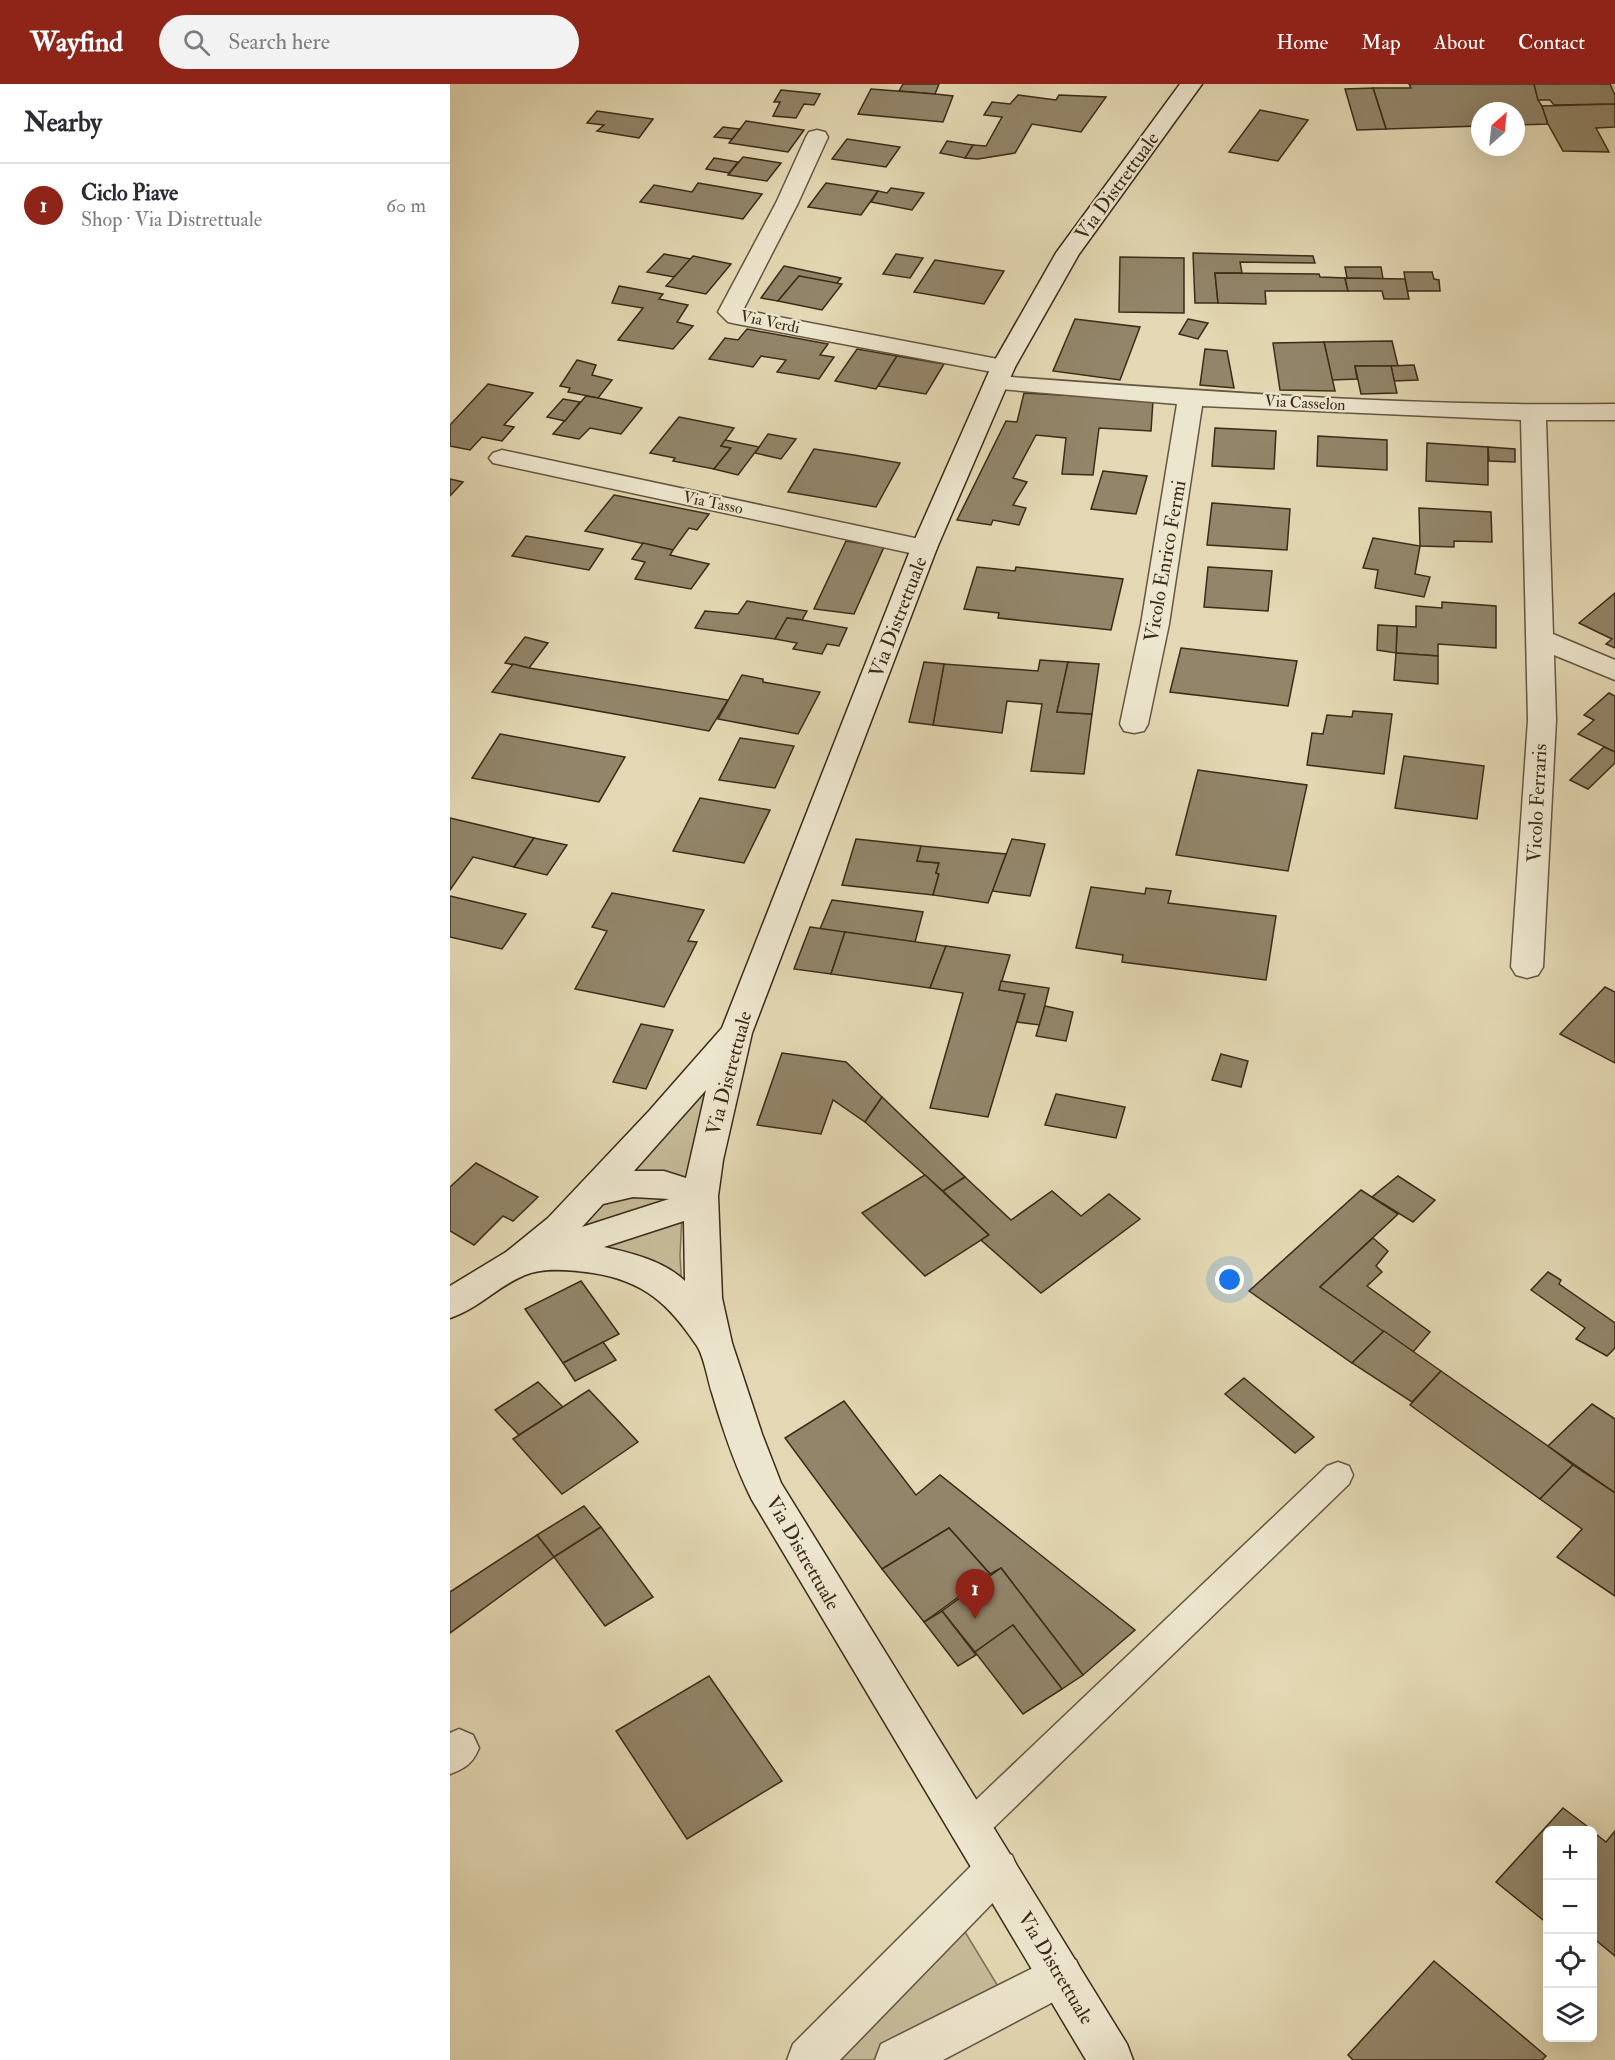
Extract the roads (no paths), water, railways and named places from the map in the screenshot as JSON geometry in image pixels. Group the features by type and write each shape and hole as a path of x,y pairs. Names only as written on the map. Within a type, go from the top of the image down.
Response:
{"street":[{"name":"Via Distrettuale","path":"1111,2060 997,1869 856,1644 765,1489 743,1434 714,1343 704,1298 701,1199 706,1160 736,1033 924,548 1000,375 1068,253 1191,84"},
{"name":"Via Verdi","path":"817,137 787,203 730,312 737,317 1000,375"},
{"name":"Via Casselon","path":"1000,375 1191,398 1533,413 1615,412"},
{"name":"Vicolo Enrico Fermi","path":"1134,724 1155,624 1191,398"},
{"name":"Vicolo Ferraris","path":"1527,967 1542,720 1533,413"},
{"name":"Via Tasso","path":"502,458 924,548"},
{"path":"1539,638 1615,671"},
{"path":"450,1304 518,1262 560,1228 736,1033"},
{"path":"594,1193 633,1184 664,1184 701,1199"},
{"path":"518,1262 701,1199"},
{"path":"518,1262 564,1257 585,1258 645,1275 661,1282 679,1296 714,1343"},
{"path":"809,2060 997,1869"},
{"path":"897,2060 1061,1975"}],"lane":[{"path":"971,1827 1338,1476"}],"place":[{"name":"Ciclo Piave","path":"975,1619"}]}
